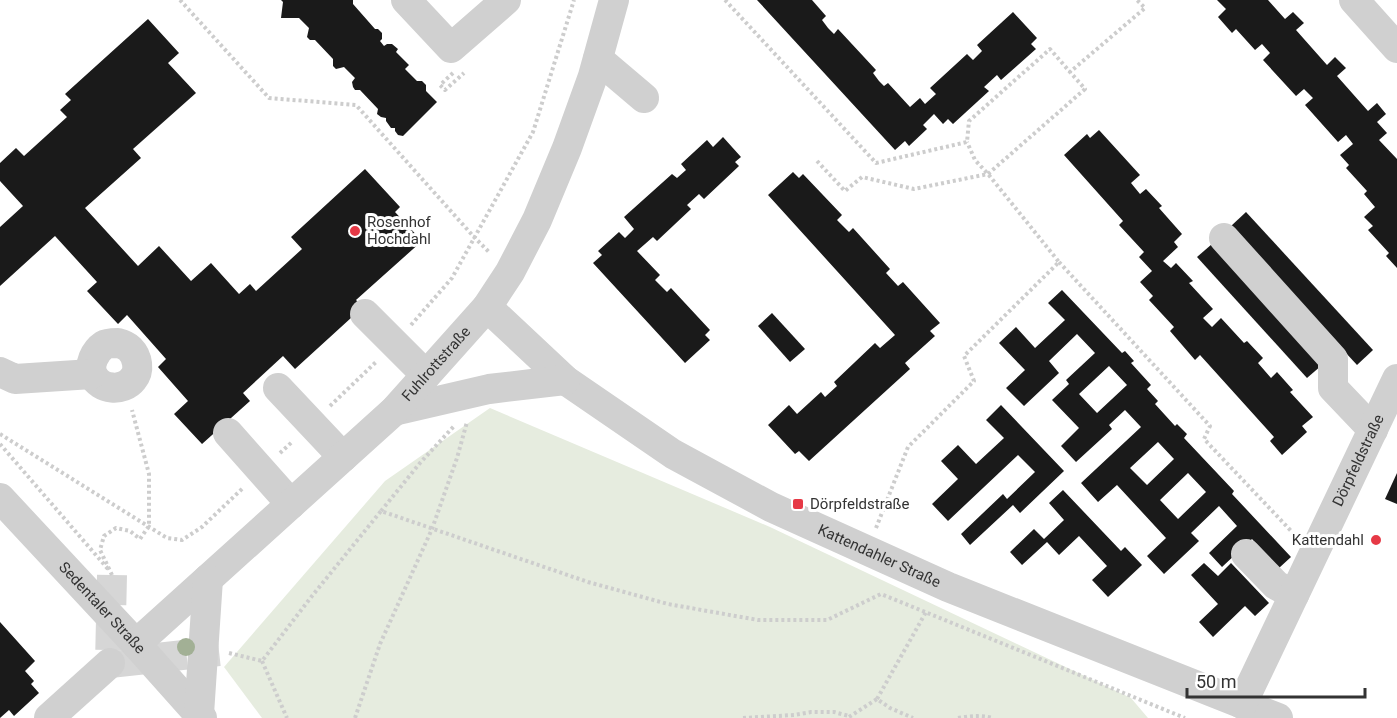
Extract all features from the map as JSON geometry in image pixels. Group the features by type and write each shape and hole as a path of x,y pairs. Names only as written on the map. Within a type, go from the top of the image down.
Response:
{"street":[{"path":"406,0 451,48 506,0"},
{"name":"Fuhlrottstraße","path":"136,644 394,411 487,308 510,272 537,220 598,59 615,0"},
{"path":"1354,0 1397,48"},
{"path":"598,59 644,98"},
{"path":"1224,238 1333,359 1333,388 1373,430"},
{"name":"Kattendahler Straße","path":"487,308 565,380 673,454 771,507 1014,614 1278,718"},
{"path":"365,314 426,375"},
{"path":"118,343 129,348 136,356 138,369 134,378 126,386 111,388 100,383 92,374 92,362 96,353 105,344 118,343"},
{"path":"0,372 15,379 92,374"},
{"name":"Dörpfeldstraße","path":"1242,704 1397,379"},
{"path":"394,411 489,389 565,380"},
{"path":"278,388 343,457"},
{"path":"228,433 291,504"},
{"name":"Sedentaler Straße","path":"0,498 201,716"},
{"path":"1246,554 1275,585 1294,595"},
{"path":"201,716 208,579"},
{"path":"51,717 110,663"}],"path":[{"path":"180,0 269,98 356,105 474,237 510,272"},
{"path":"0,434 167,538 182,540 202,527 394,344 452,278 533,132 574,0"},
{"path":"725,0 876,163 967,142"},
{"path":"1070,72 1144,8 1137,0"},
{"path":"817,161 845,191 862,177 914,189 988,174 1085,89 1050,49 969,121 967,142 975,160 988,174 1059,262 1210,426 1204,439 1314,555"},
{"path":"867,551 908,447 974,381 964,356 1059,262"},
{"path":"0,444 112,575 100,550 104,536 116,528 130,531 140,539 149,526 149,474 126,386"},
{"path":"262,661 420,463 457,422 467,420 432,529 380,644 355,718"},
{"path":"381,511 588,582 668,604 758,620 827,620 881,594 1185,718"},
{"path":"743,718 811,712 834,712 849,717 877,699 926,612"},
{"path":"219,651 262,661"},
{"path":"262,661 287,718"},
{"path":"877,699 890,708 913,718"},
{"path":"958,718 985,716 993,718"}],"shaded area":[{"path":"490,408 770,527 1131,698 1148,718 262,718 224,667 385,481"}],"building":[{"path":"281,0 353,0 353,4 375,29 382,33 380,41 384,46 392,44 398,49 396,52 409,65 405,69 417,81 422,81 426,85 426,91 437,102 403,136 398,135 386,118 377,114 378,109 360,90 355,90 352,82 355,78 344,67 336,69 333,66 333,59 315,40 307,37 309,28 299,18 281,18 283,2"},
{"path":"757,0 812,0 826,16 822,20 828,28 834,34 838,29 876,70 873,73 879,81 884,86 888,83 910,107 920,98 925,104 936,94 930,88 967,54 973,60 982,51 977,45 1013,12 1037,38 1031,44 1036,49 1001,80 997,75 984,87 989,91 953,124 948,119 943,124 934,114 923,125 927,129 909,146 905,141 895,150"},
{"path":"1217,0 1268,0 1285,19 1293,12 1304,23 1296,30 1327,65 1335,57 1346,68 1337,76 1368,111 1377,103 1386,114 1377,122 1387,133 1379,140 1397,159 1397,268 1386,256 1389,253 1368,230 1373,226 1364,217 1375,207 1364,194 1367,191 1346,168 1349,165 1340,155 1353,144 1346,135 1338,142 1305,105 1313,98 1304,89 1296,96 1263,60 1270,53 1262,44 1255,50 1236,29 1232,33 1218,17 1226,9"},
{"name":"Rosenhof Hochdahl","path":"148,19 179,53 168,63 196,93 133,149 141,158 85,208 138,266 159,246 191,281 211,263 239,294 250,284 256,291 302,249 291,237 365,169 400,207 395,212 422,241 356,300 363,307 295,369 283,356 243,393 250,401 202,444 174,414 188,401 158,367 166,359 127,315 118,324 87,291 97,282 55,236 0,286 0,227 23,206 0,181 0,163 16,148 24,156 67,117 60,110 71,100 65,94"},
{"path":"1099,130 1140,175 1131,183 1140,194 1146,189 1162,206 1159,208 1182,234 1174,242 1178,247 1163,261 1171,268 1176,263 1193,281 1189,283 1213,309 1203,318 1212,327 1221,318 1244,343 1247,341 1263,358 1258,363 1271,378 1277,372 1293,390 1290,392 1313,417 1302,426 1307,432 1282,455 1270,441 1274,437 1200,355 1195,360 1170,331 1174,327 1149,300 1153,296 1140,282 1152,271 1139,257 1144,252 1119,225 1123,221 1064,155 1087,134 1090,138"},
{"path":"723,137 741,157 735,162 739,166 704,199 699,194 687,205 691,209 657,241 653,237 637,251 660,275 655,280 667,292 671,288 710,330 705,335 710,340 685,363 593,263 602,255 598,251 619,232 625,238 634,229 624,217 672,174 677,178 686,170 681,164 707,140 713,147"},
{"path":"793,172 799,178 803,174 842,215 837,220 849,232 853,228 890,269 886,273 898,286 903,282 940,323 930,331 935,336 905,363 910,369 809,461 799,451 795,454 768,425 789,405 797,414 821,392 825,397 837,386 834,382 875,343 880,348 895,335 768,195"},
{"path":"1246,212 1373,350 1357,365 1230,227"},
{"path":"1212,244 1322,365 1307,378 1197,257"},
{"path":"1062,290 1122,353 1125,351 1134,361 1131,363 1151,385 1147,389 1158,401 1155,404 1175,426 1177,424 1187,434 1184,438 1291,557 1279,568 1252,539 1222,567 1209,553 1237,526 1219,506 1191,533 1199,541 1164,574 1147,556 1166,538 1117,485 1098,502 1081,483 1141,427 1125,410 1109,425 1112,429 1076,462 1061,446 1079,428 1052,400 1069,384 1066,380 1095,353 1077,334 1049,361 1059,373 1024,406 1006,388 1025,370 999,343 1016,327 1035,348 1065,320 1048,303","holes":["1109,366 1127,385 1097,413 1079,394","1158,442 1174,459 1147,485 1130,468","1188,473 1206,492 1178,519 1160,500"]},
{"path":"772,313 805,349 790,362 758,326"},
{"path":"1001,405 1064,471 1020,513 1013,505 970,545 961,534 1003,494 1007,499 1035,472 1018,455 948,521 932,504 958,479 941,461 958,445 976,464 1004,438 986,420"},
{"path":"1397,473 1397,504 1385,499"},
{"path":"1063,490 1121,551 1125,547 1142,565 1108,597 1092,580 1107,566 1079,536 1059,555 1047,542 1022,565 1010,552 1034,529 1044,539 1064,520 1049,503"},
{"path":"1204,563 1218,576 1231,563 1269,603 1255,616 1245,606 1213,637 1199,622 1218,604 1191,575"},
{"path":"0,622 35,661 25,671 34,681 31,684 39,693 14,716 9,710 0,718"}],"tunnel":[{"path":"112,575 110,663 219,651"}],"place":[{"name":"Rosenhof Hochdahl","path":"355,231"},
{"name":"Dörpfeldstraße","path":"798,504"},
{"name":"Kattendahl","path":"1376,540"}]}
